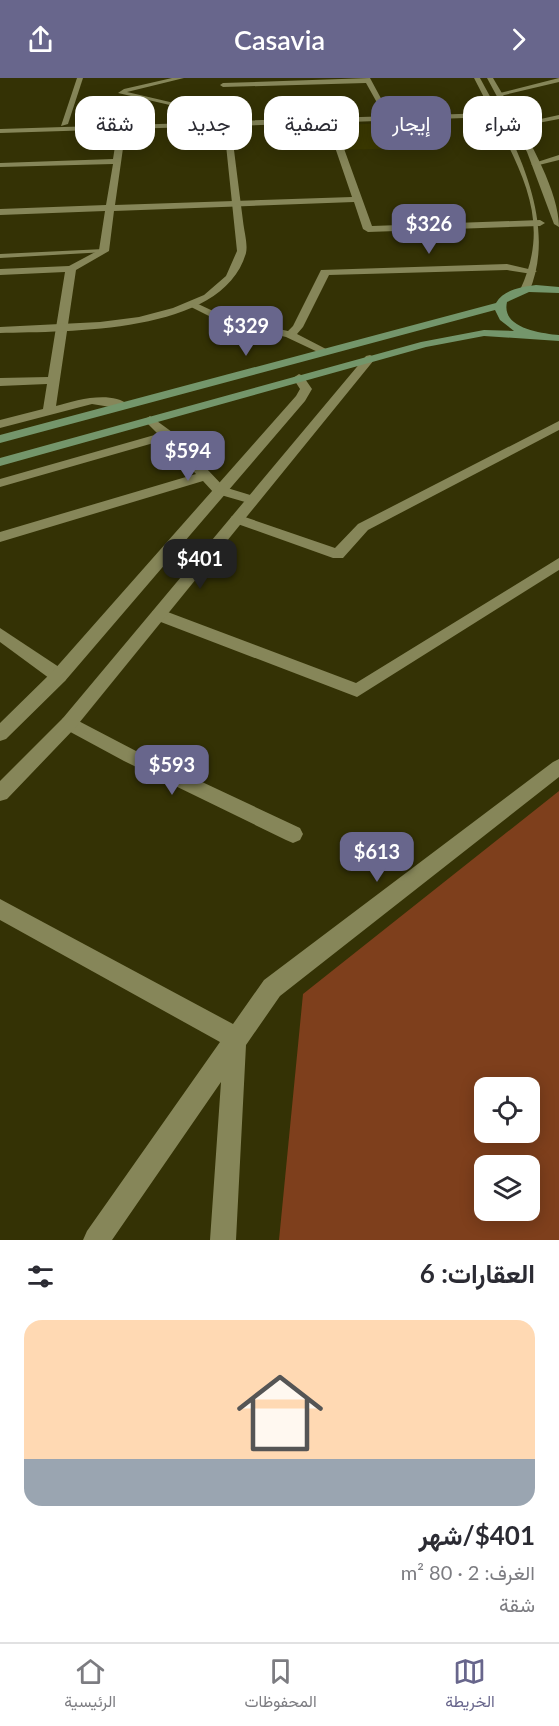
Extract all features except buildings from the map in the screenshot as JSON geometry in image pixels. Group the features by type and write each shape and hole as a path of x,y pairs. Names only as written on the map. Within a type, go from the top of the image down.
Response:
{"main road":[{"path":"0,439 500,305 508,295 525,290 559,290"},
{"path":"500,305 501,315 511,325 541,336"},
{"path":"0,462 370,358 467,336 496,333 559,338"}],"street":[{"path":"64,124 80,78"},
{"path":"167,105 121,93 181,78"},
{"path":"218,78 226,82 368,79 377,96"},
{"path":"226,82 240,78"},
{"path":"477,78 486,96"},
{"path":"490,78 500,94 559,80"},
{"path":"224,95 226,82"},
{"path":"359,120 463,115"},
{"path":"252,119 371,116"},
{"path":"542,120 559,117"},
{"path":"0,129 64,124 167,121"},
{"path":"0,129 75,128"},
{"path":"0,272 70,269 104,251 119,150"},
{"path":"0,330 147,319 192,305 223,286 241,261 242,251 231,150"},
{"path":"340,150 368,229 540,223"},
{"path":"514,150 540,223 532,271 525,290"},
{"path":"529,150 556,206 559,224"},
{"path":"535,164 559,157"},
{"path":"0,165 117,161"},
{"path":"104,172 115,171"},
{"path":"0,212 358,199"},
{"path":"290,335 298,327 325,272 507,267 532,271"},
{"path":"49,411 70,269"},
{"path":"192,305 225,320 290,335 322,351"},
{"path":"0,794 69,723 370,358"},
{"path":"0,734 59,676 304,393 306,389 298,378"},
{"path":"0,382 54,380"},
{"path":"0,424 92,400 123,405"},
{"path":"150,420 219,490 252,500"},
{"path":"237,519 338,554 363,527 559,425"},
{"path":"0,483 167,435"},
{"path":"0,537 204,476"},
{"path":"159,615 357,690 559,563"},
{"path":"0,634 59,676"},
{"path":"69,723 130,756 292,834"},
{"path":"96,1240 272,987 559,767"},
{"path":"0,909 235,1038"},
{"path":"223,1240 235,1038"}],"lane":[{"path":"0,256 104,251"}],"shaded area":[{"path":"359,124 371,124 371,149 359,149"},
{"path":"559,791 559,1240 279,1240 303,994"}]}
